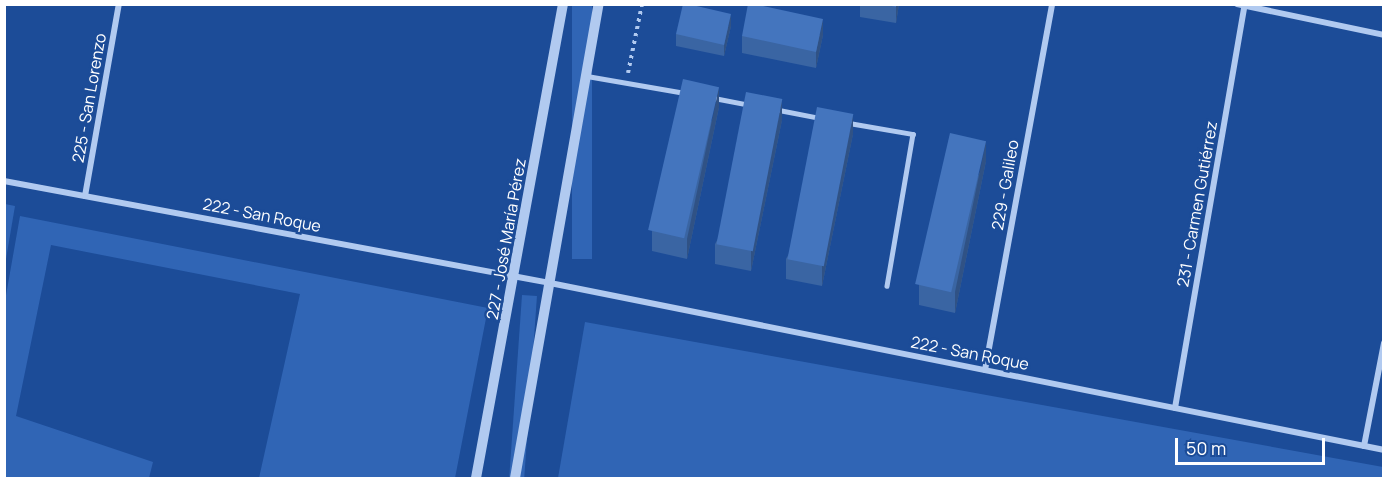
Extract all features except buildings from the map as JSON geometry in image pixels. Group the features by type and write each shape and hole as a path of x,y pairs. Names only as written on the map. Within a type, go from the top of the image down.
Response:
{"street":[{"name":"225 - San Lorenzo","path":"85,196 119,4"},
{"name":"227 - José María Pérez","path":"476,478 563,4"},
{"path":"515,478 599,4"},
{"name":"229 - Galileo","path":"985,370 1052,4"},
{"path":"1237,4 1383,34"},
{"name":"231 - Carmen Gutiérrez","path":"1175,408 1245,5"},
{"name":"222 - San Roque","path":"4,181 550,283 1383,450"},
{"path":"1364,446 1383,343"}],"lane":[{"path":"587,76 692,94"},
{"path":"704,97 762,107"},
{"path":"773,109 832,120"},
{"path":"843,122 913,134 887,286"}],"path":[{"path":"626,82 642,4"}],"shaded area":[{"path":"572,5 592,5 592,259 572,259"},
{"path":"4,204 15,206 5,265"},
{"path":"20,216 488,308 455,478 259,478 300,294 51,245 16,416 153,462 149,478 5,478 5,301"},
{"path":"522,295 537,296 524,478 509,478"},
{"path":"585,322 1383,467 1383,478 558,478"}]}
